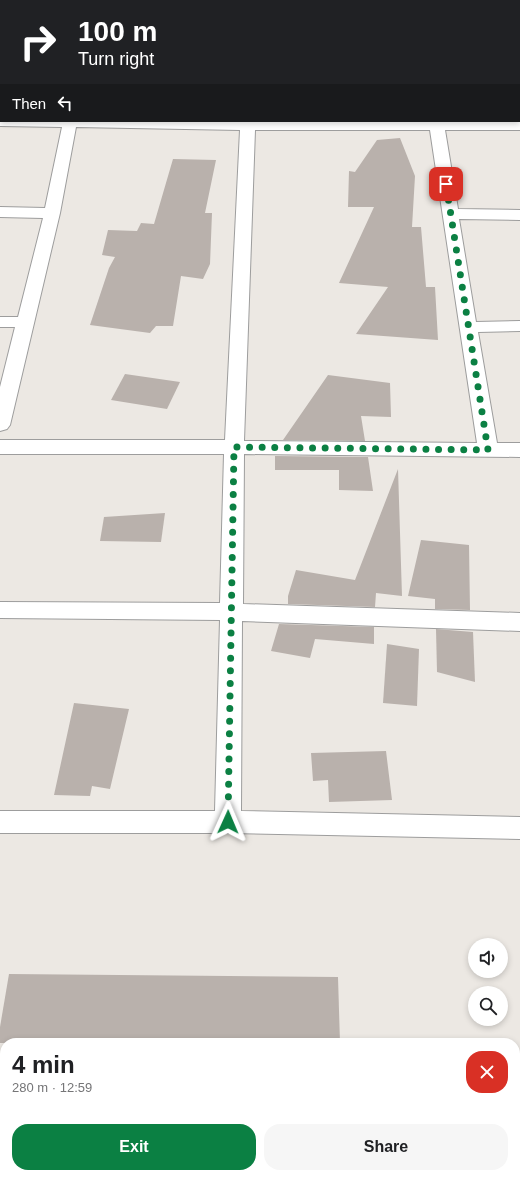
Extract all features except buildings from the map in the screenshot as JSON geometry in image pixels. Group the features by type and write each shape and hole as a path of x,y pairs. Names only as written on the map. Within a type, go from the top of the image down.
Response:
{"street":[{"path":"0,122 248,124 436,123 520,126"},
{"path":"0,425 24,322 52,213 69,122"},
{"path":"436,123 452,214 488,450"},
{"path":"228,822 234,447 248,124"},
{"path":"0,212 52,213"},
{"path":"452,214 520,215"},
{"path":"0,322 24,322"},
{"path":"469,327 520,326"},
{"path":"0,447 517,449"},
{"path":"0,610 231,612 520,622"},
{"path":"0,822 228,822 520,828"}],"route":[{"path":"228,822 234,447 488,450 452,214 446,184"}]}
